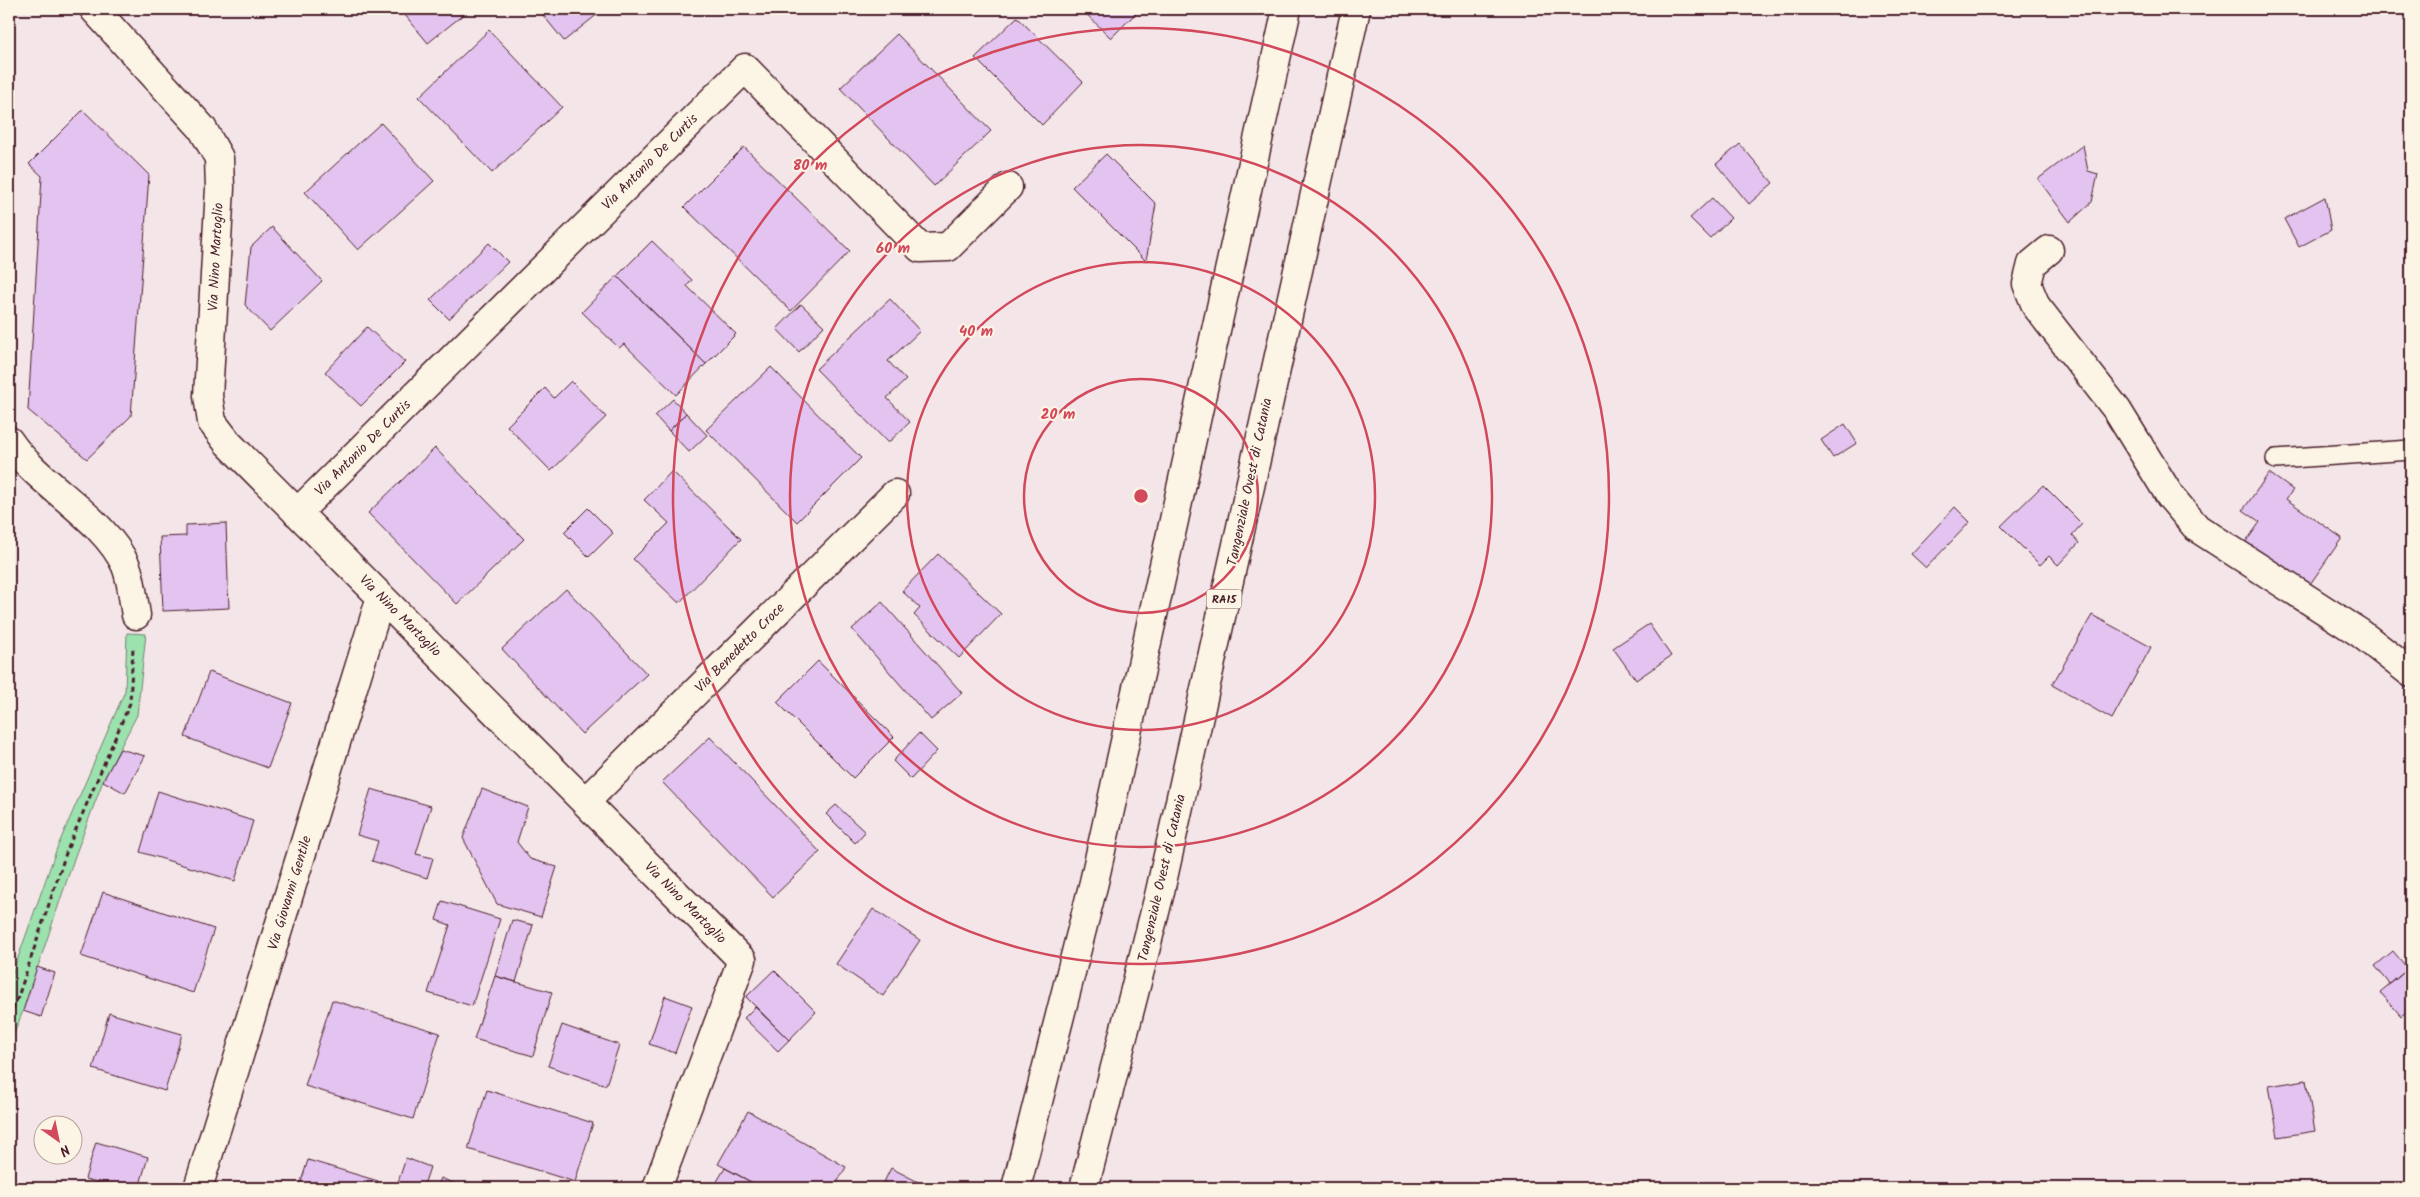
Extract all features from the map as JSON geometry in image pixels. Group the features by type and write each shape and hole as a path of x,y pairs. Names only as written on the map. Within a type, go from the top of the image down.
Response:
{"main road":[{"name":"Via Nino Martoglio","path":"94,9 202,128 219,158 220,188 208,396 212,422 228,443 742,960 657,1188"},
{"path":"1016,1188 1096,872 1287,9"},
{"name":"Tangenziale Ovest di Catania","path":"1084,1188 1159,896 1356,9"},
{"name":"Via Antonio De Curtis","path":"298,513 745,68 920,248 948,247 1008,187"},
{"path":"2049,250 2032,264 2027,284 2036,306 2117,410 2170,496 2191,522 2197,528 2360,633 2411,673"},
{"path":"9,441 25,460 112,543 126,567 136,615"},
{"name":"Via Benedetto Croce","path":"585,802 895,494"},
{"name":"Via Giovanni Gentile","path":"198,1188 381,597"}],"lane":[{"path":"2276,459 2411,450"}],"path":[{"path":"9,1018 18,997 67,850 130,703 136,615"}],"green space":[{"path":"127,633 146,634 137,715 103,781 9,1046 9,983 57,848 125,691"}],"building":[{"path":"400,9 460,9 464,14 428,43"},
{"path":"538,9 604,9 564,41"},
{"path":"1081,9 1140,9 1111,38"},
{"path":"1017,17 1083,82 1042,125 975,58"},
{"path":"489,30 562,107 492,173 419,97"},
{"path":"897,34 991,131 934,186 840,88"},
{"path":"83,110 149,175 131,416 87,459 28,410 42,176 29,164"},
{"path":"381,123 434,181 358,250 305,192"},
{"path":"1740,144 1773,183 1749,204 1716,164"},
{"path":"2083,145 2088,171 2098,174 2092,202 2070,222 2038,179"},
{"path":"744,147 850,251 791,311 684,207"},
{"path":"1106,154 1156,204 1146,261 1072,187"},
{"path":"2325,197 2331,230 2299,247 2284,219"},
{"path":"1712,198 1731,218 1710,238 1690,218"},
{"path":"272,227 322,281 270,331 245,305 251,247"},
{"path":"652,241 692,280 687,286 736,334 706,364 617,276"},
{"path":"489,243 508,262 449,319 430,300"},
{"path":"617,276 706,364 676,395 624,344 619,348 582,312"},
{"path":"890,299 920,331 888,361 906,380 887,398 910,422 888,443 816,369"},
{"path":"801,304 824,326 799,352 777,329"},
{"path":"367,327 405,362 361,406 325,372"},
{"path":"771,367 861,458 797,522 706,430"},
{"path":"571,381 606,417 551,471 507,426 545,388 554,398"},
{"path":"673,399 686,413 669,431 655,416"},
{"path":"686,413 707,435 689,452 669,431"},
{"path":"1845,424 1857,443 1833,458 1821,440"},
{"path":"435,448 524,539 457,604 368,513"},
{"path":"672,471 741,539 679,603 633,559 669,523 644,500"},
{"path":"2269,473 2293,490 2286,499 2342,538 2306,590 2243,546 2260,522 2243,510"},
{"path":"2043,485 2082,524 2072,535 2079,543 2058,565 2049,556 2040,565 2001,526"},
{"path":"1955,507 1970,522 1926,568 1911,554"},
{"path":"588,508 613,533 589,557 564,532"},
{"path":"226,523 229,608 163,611 160,537 186,536 186,525"},
{"path":"938,554 1001,614 959,658 914,615 920,608 902,591"},
{"path":"566,589 647,674 582,734 502,649"},
{"path":"882,602 962,693 931,720 852,629"},
{"path":"2092,615 2151,647 2112,719 2052,685"},
{"path":"1649,624 1671,656 1636,680 1613,648"},
{"path":"818,661 894,737 853,778 777,702"},
{"path":"209,672 292,703 268,768 185,737"},
{"path":"919,733 937,751 911,779 893,761"},
{"path":"710,737 820,852 773,897 662,782"},
{"path":"120,749 145,756 125,793 103,781"},
{"path":"371,789 431,806 416,854 433,858 427,878 372,861 378,841 357,835"},
{"path":"482,789 528,807 517,842 530,859 557,867 541,917 497,904 463,838"},
{"path":"158,791 253,821 235,881 140,852"},
{"path":"836,805 865,832 855,843 826,814"},
{"path":"103,892 214,929 193,993 81,956"},
{"path":"442,901 500,919 472,1006 428,993 450,925 436,920"},
{"path":"873,909 920,940 883,996 836,964"},
{"path":"512,920 533,925 516,982 495,976"},
{"path":"2393,951 2408,969 2390,984 2375,966"},
{"path":"37,967 55,973 41,1017 23,1011"},
{"path":"2408,969 2411,972 2411,1008 2401,1016 2380,992"},
{"path":"774,970 816,1012 789,1040 746,997"},
{"path":"495,976 552,992 533,1056 474,1039"},
{"path":"665,996 692,1006 675,1053 649,1044"},
{"path":"332,1000 440,1033 413,1119 305,1086"},
{"path":"755,1007 789,1040 778,1051 744,1018"},
{"path":"109,1013 182,1034 165,1091 93,1069"},
{"path":"562,1025 619,1045 606,1085 548,1066"},
{"path":"2306,1080 2315,1131 2278,1137 2269,1086"},
{"path":"487,1090 593,1123 575,1182 468,1149"},
{"path":"748,1111 846,1167 834,1188 762,1188 718,1164"},
{"path":"96,1142 148,1157 139,1188 118,1188 85,1179"},
{"path":"406,1158 430,1167 423,1188 396,1188"},
{"path":"308,1160 378,1181 376,1188 299,1188"},
{"path":"725,1168 762,1188 713,1188"},
{"path":"891,1168 930,1188 881,1188"},
{"path":"441,1178 465,1188 437,1188"}]}
